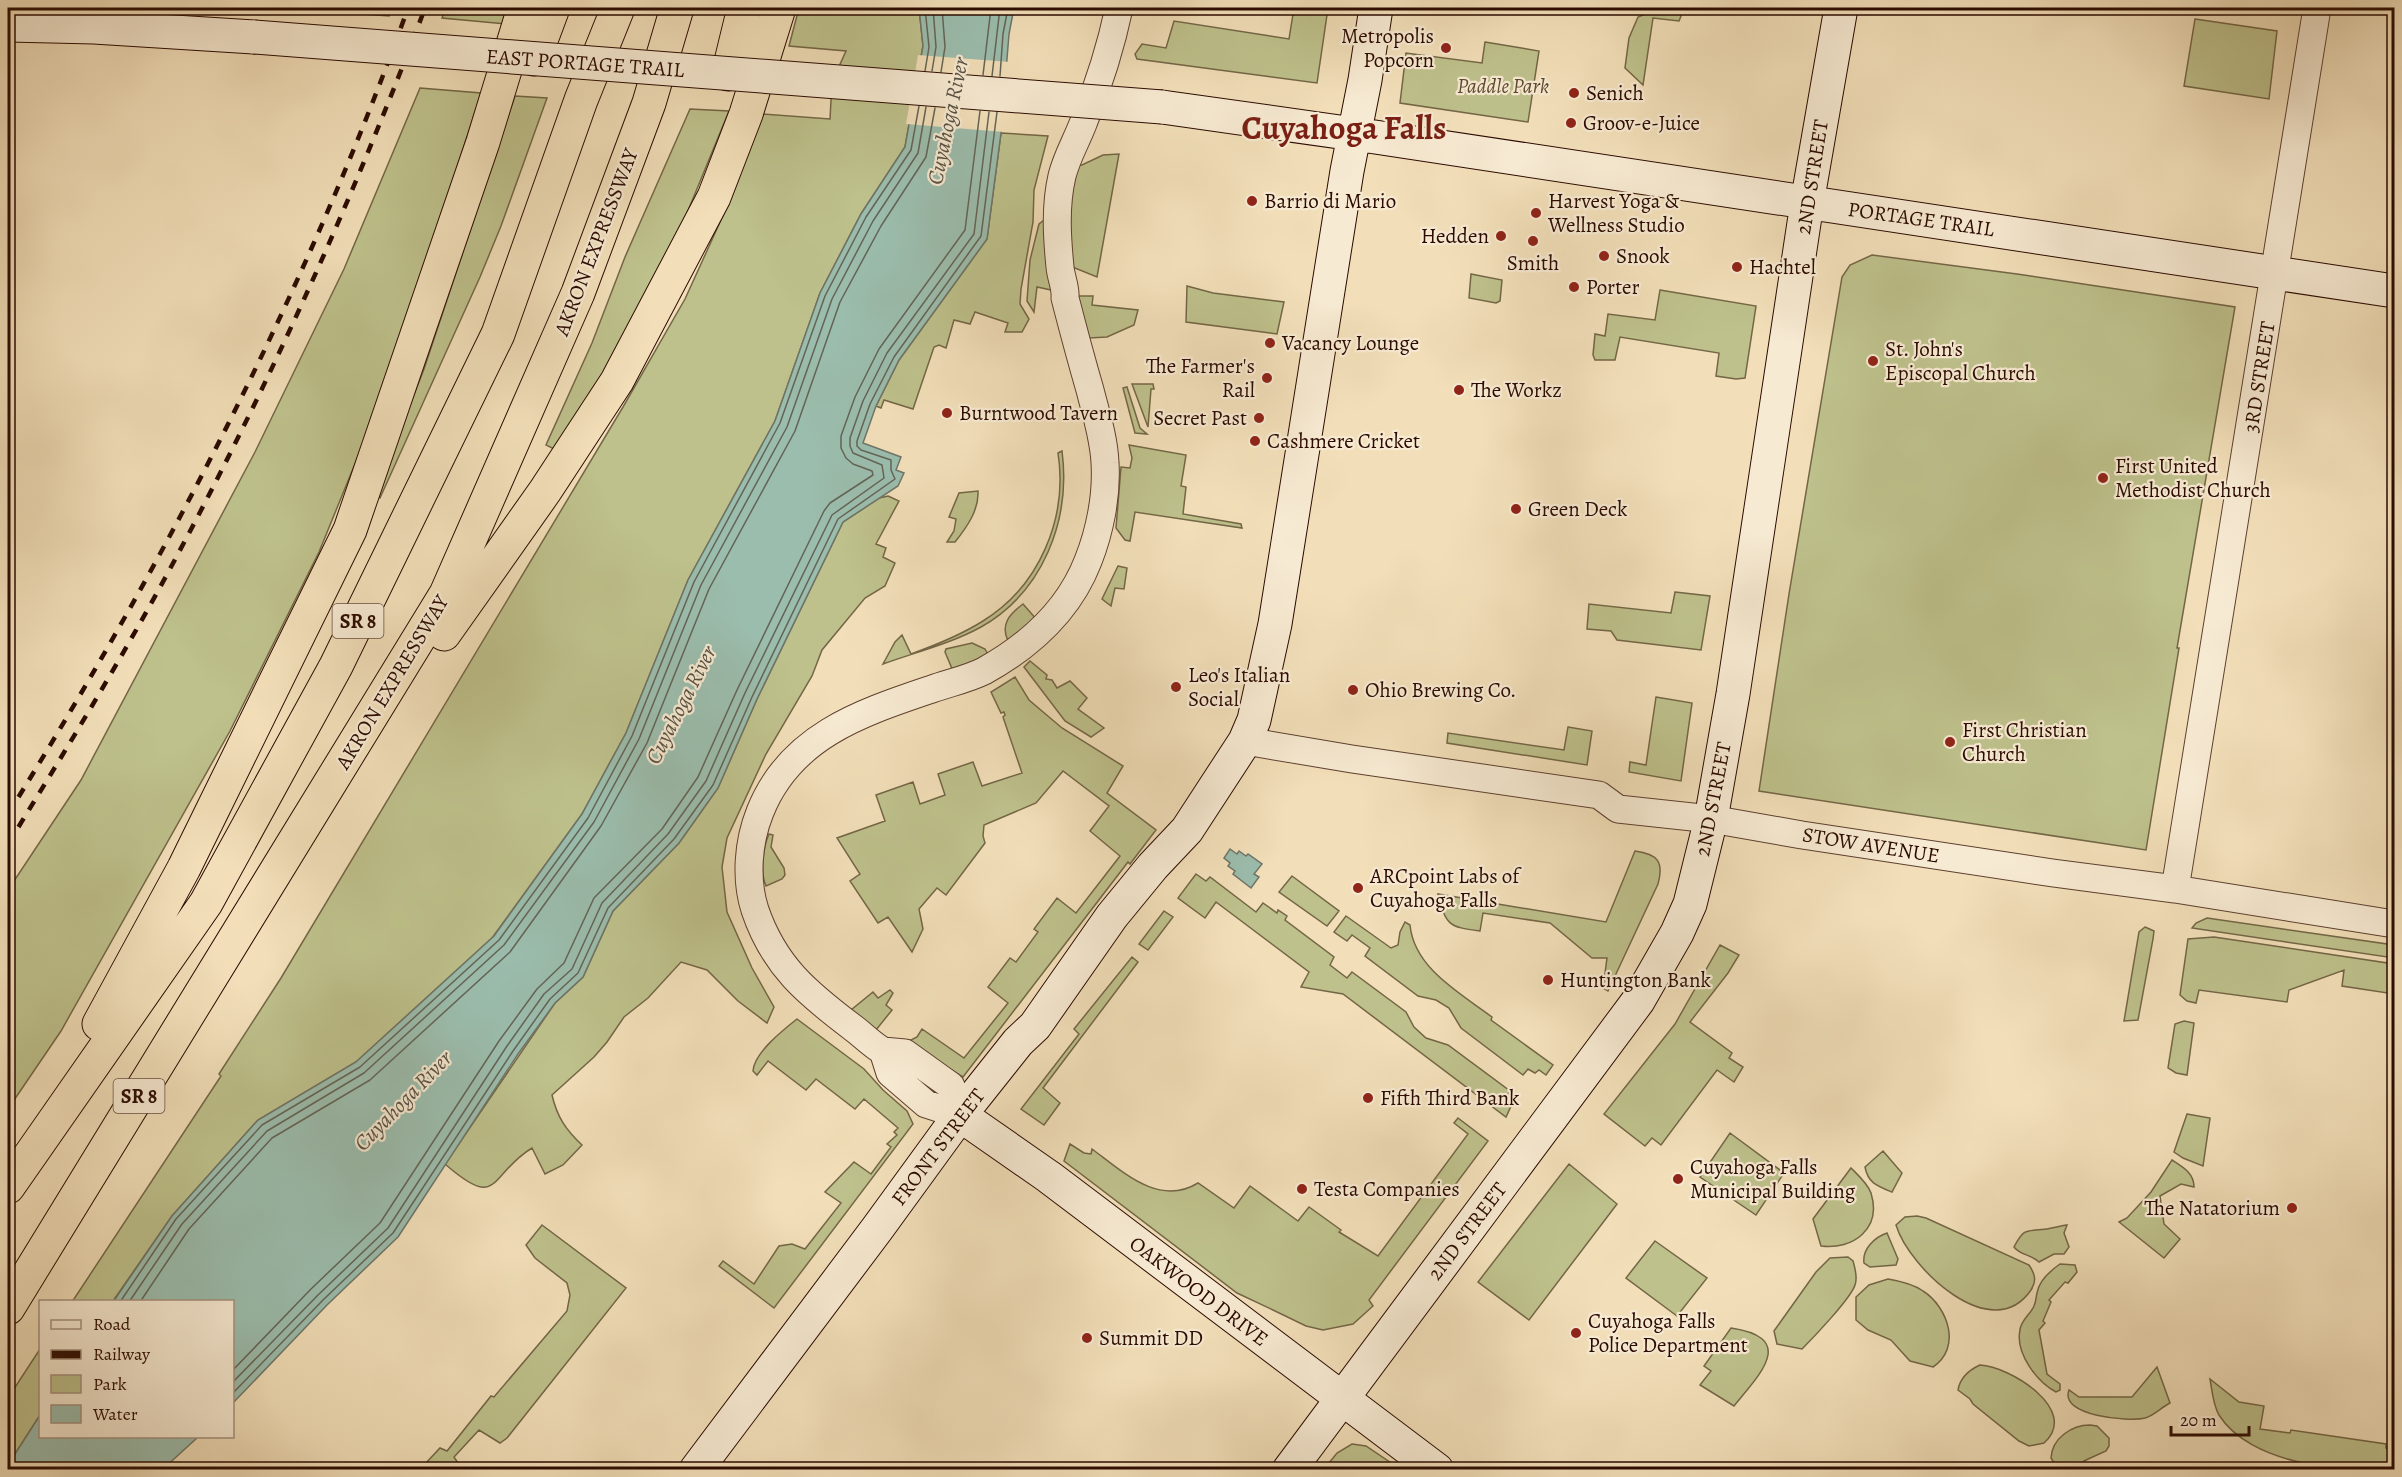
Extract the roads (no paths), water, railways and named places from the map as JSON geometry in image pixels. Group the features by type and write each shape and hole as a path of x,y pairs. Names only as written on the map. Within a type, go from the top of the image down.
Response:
{"highway":[{"path":"12,1181 184,868 350,530 483,142 524,8"},
{"path":"534,59 553,8"},
{"name":"SR 8","path":"12,1181 206,903 336,666 498,334 581,100 618,8"},
{"name":"AKRON EXPRESSWAY","path":"8,1308 446,594 578,293 648,103 677,8"},
{"path":"728,74 744,8"},
{"path":"269,883 545,491 617,381 714,197 746,114 779,8"}],"main road":[{"path":"1353,134 1365,80 1376,8"},
{"name":"2ND STREET","path":"1289,1470 1341,1397 1638,1001 1677,933 1690,904 1711,819 1733,693 1807,203 1841,8"},
{"name":"EAST PORTAGE TRAIL","path":"8,25 94,27 254,37 1162,107"},
{"name":"PORTAGE TRAIL","path":"1162,107 1718,188 2394,291"},
{"name":"FRONT STREET","path":"696,1470 960,1115 1018,1042 1035,1026 1113,916 1153,866 1187,830 1245,741 1254,720 1275,624 1353,134"},
{"name":"OAKWOOD DRIVE","path":"960,1115 1049,1177 1437,1470"}],"street":[{"path":"960,1115 951,1086 905,1053 884,1052 805,990 783,966 760,924 752,897 750,863 755,827 774,784 788,765 807,746 856,717 981,672 1023,647 1056,614 1088,562 1100,522 1106,483 1105,462 1098,421 1065,298 1066,288 1061,278 1057,237 1059,197 1067,157 1084,122 1112,39 1119,8"},
{"name":"3RD STREET","path":"2175,889 2317,8"},
{"name":"STOW AVENUE","path":"1245,741 1599,795 1618,808 1711,819 2394,924"}],"water":[{"name":"Cuyahoga River","path":"919,8 1014,8 1009,34 1001,133 987,239 899,360 876,406 863,443 901,457 896,470 904,473 898,486 843,522 757,699 718,788 679,843 613,911 583,977 555,1003 518,1054 398,1237 327,1305 234,1402 234,1300 114,1300 172,1216 258,1120 356,1062 494,936 582,814 626,733 688,580 775,421 820,293 861,214 905,147 923,46"},
{"path":"1230,849 1237,854 1239,851 1246,856 1248,854 1262,864 1254,874 1259,877 1251,888 1233,874 1235,871 1228,866 1230,863 1224,858"},
{"path":"39,1417 39,1438 197,1438 163,1469 8,1469 8,1465"}],"railway":[{"path":"8,814 123,621 229,422 279,320 325,217 408,8"},
{"path":"8,844 138,626 214,486 311,284 370,147 425,8"}],"place":[{"name":"Metropolis Popcorn","path":"1446,48"},
{"name":"Senich","path":"1574,93"},
{"name":"Groov-e-Juice","path":"1571,123"},
{"name":"Barrio di Mario","path":"1252,201"},
{"name":"Harvest Yoga & Wellness Studio","path":"1536,213"},
{"name":"Hedden","path":"1501,236"},
{"name":"Smith","path":"1533,241"},
{"name":"Snook","path":"1604,256"},
{"name":"Hachtel","path":"1737,267"},
{"name":"Porter","path":"1574,287"},
{"name":"Vacancy Lounge","path":"1270,343"},
{"name":"St. John's Episcopal Church","path":"1873,361"},
{"name":"The Farmer's Rail","path":"1267,378"},
{"name":"The Workz","path":"1459,390"},
{"name":"Burntwood Tavern","path":"947,413"},
{"name":"Secret Past","path":"1259,418"},
{"name":"Cashmere Cricket","path":"1255,441"},
{"name":"First United Methodist Church","path":"2103,478"},
{"name":"Green Deck","path":"1516,509"},
{"name":"Leo's Italian Social","path":"1176,687"},
{"name":"Ohio Brewing Co.","path":"1353,690"},
{"name":"First Christian Church","path":"1950,742"},
{"name":"ARCpoint Labs of Cuyahoga Falls","path":"1358,888"},
{"name":"Huntington Bank","path":"1548,980"},
{"name":"Fifth Third Bank","path":"1368,1098"},
{"name":"Cuyahoga Falls Municipal Building","path":"1678,1179"},
{"name":"Testa Companies","path":"1302,1189"},
{"name":"The Natatorium","path":"2292,1208"},
{"name":"Cuyahoga Falls Police Department","path":"1576,1333"},
{"name":"Summit DD","path":"1087,1338"}],"district":[{"name":"Cuyahoga Falls","path":"1344,127"}],"park label":[{"name":"Paddle Park","path":"1503,86"}]}
